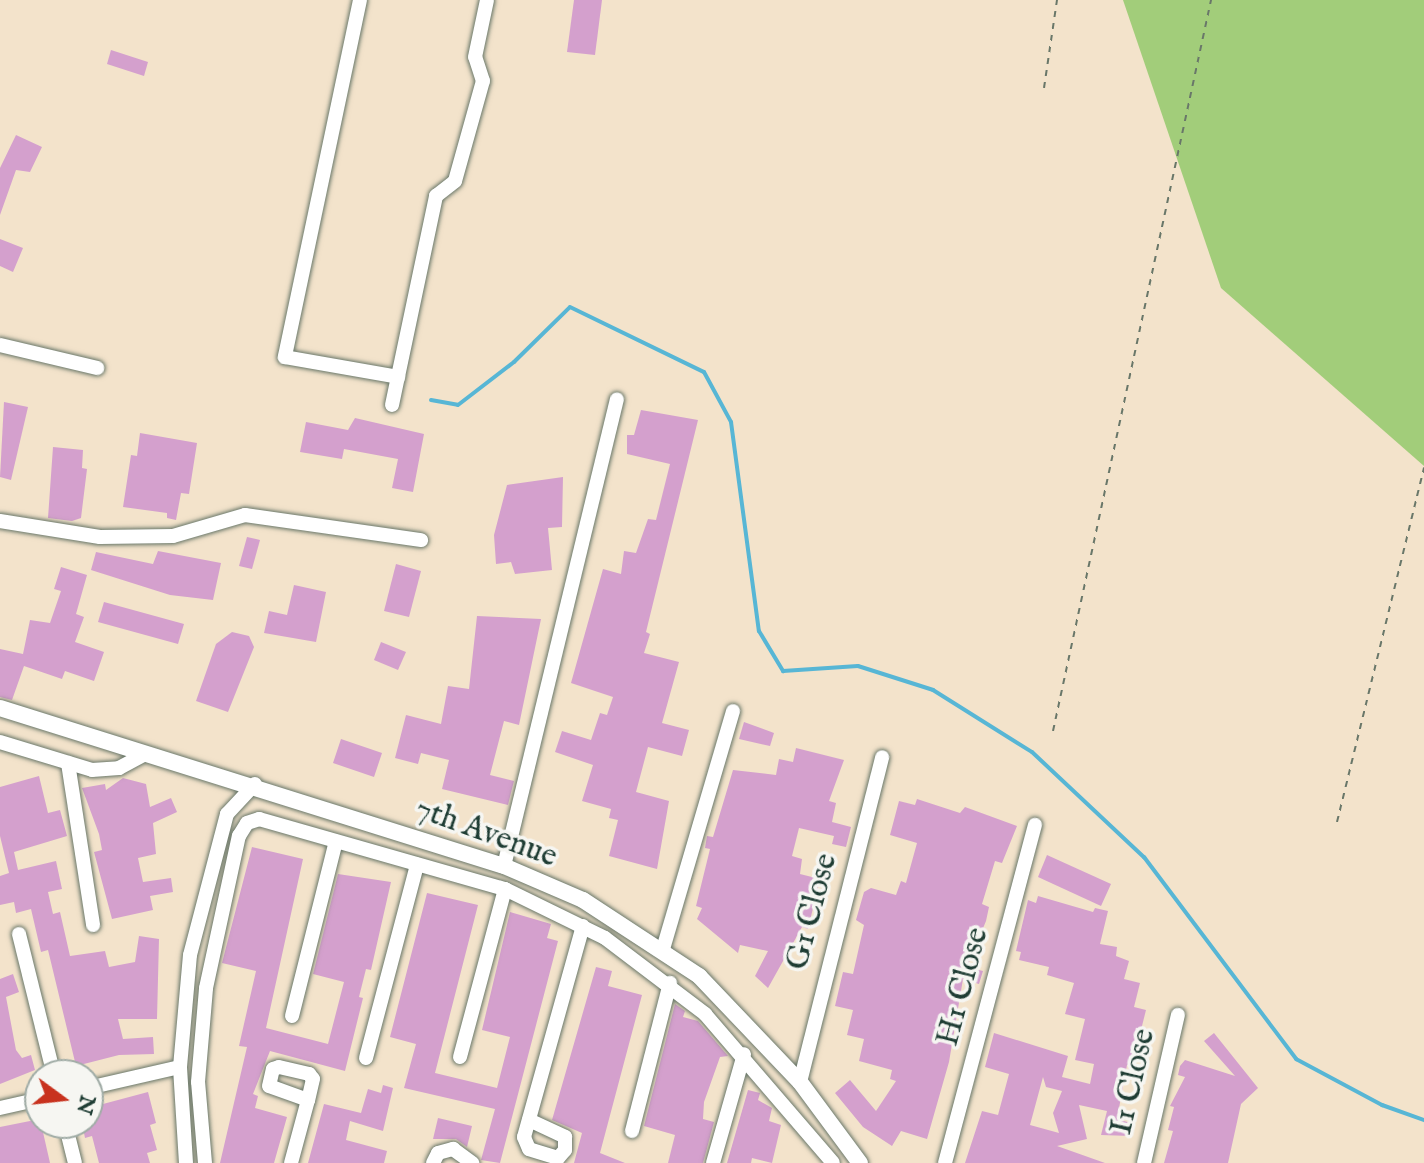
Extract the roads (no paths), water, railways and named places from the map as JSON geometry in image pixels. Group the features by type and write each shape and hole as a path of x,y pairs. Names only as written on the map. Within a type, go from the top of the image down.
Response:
{"main road":[{"name":"7th Avenue","path":"0,708 145,754 255,784 504,866 583,900 663,949 699,976 800,1082 860,1163"}],"street":[{"path":"360,0 285,357 398,377"},
{"path":"392,405 436,196 455,181 483,81 475,57 487,0"},
{"path":"0,345 97,368"},
{"path":"504,866 617,400"},
{"path":"0,521 100,537 173,536 245,515 421,540"},
{"path":"663,949 733,711"},
{"path":"0,742 92,770 119,768 145,754"},
{"name":"G1 Close","path":"800,1082 882,757"},
{"path":"68,763 93,925"},
{"path":"186,1163 180,1067 182,1006 200,903 227,814 255,784"},
{"path":"205,1163 198,1082 206,988 239,836 247,823 259,819 505,889 583,926 670,983 744,1054 833,1163"},
{"name":"H1 Close","path":"945,1163 1035,825"},
{"path":"292,1016 336,841"},
{"path":"366,1058 417,865"},
{"path":"460,1057 505,889"},
{"path":"529,1120 583,926"},
{"path":"19,934 50,1059"},
{"path":"632,1131 670,983"},
{"name":"I1 Close","path":"1144,1163 1178,1015"},
{"path":"713,1163 744,1054"},
{"path":"104,1084 180,1067"},
{"path":"291,1163 308,1100"},
{"path":"0,1108 24,1103"},
{"path":"69,1139 75,1163"},
{"path":"433,1163 438,1153 453,1149 472,1163"}],"waterway":[{"path":"431,400 458,405 514,362 570,307 704,372 731,422 759,631 783,671 858,666 933,690 1032,752 1144,857 1296,1059 1382,1105 1424,1120"}]}
